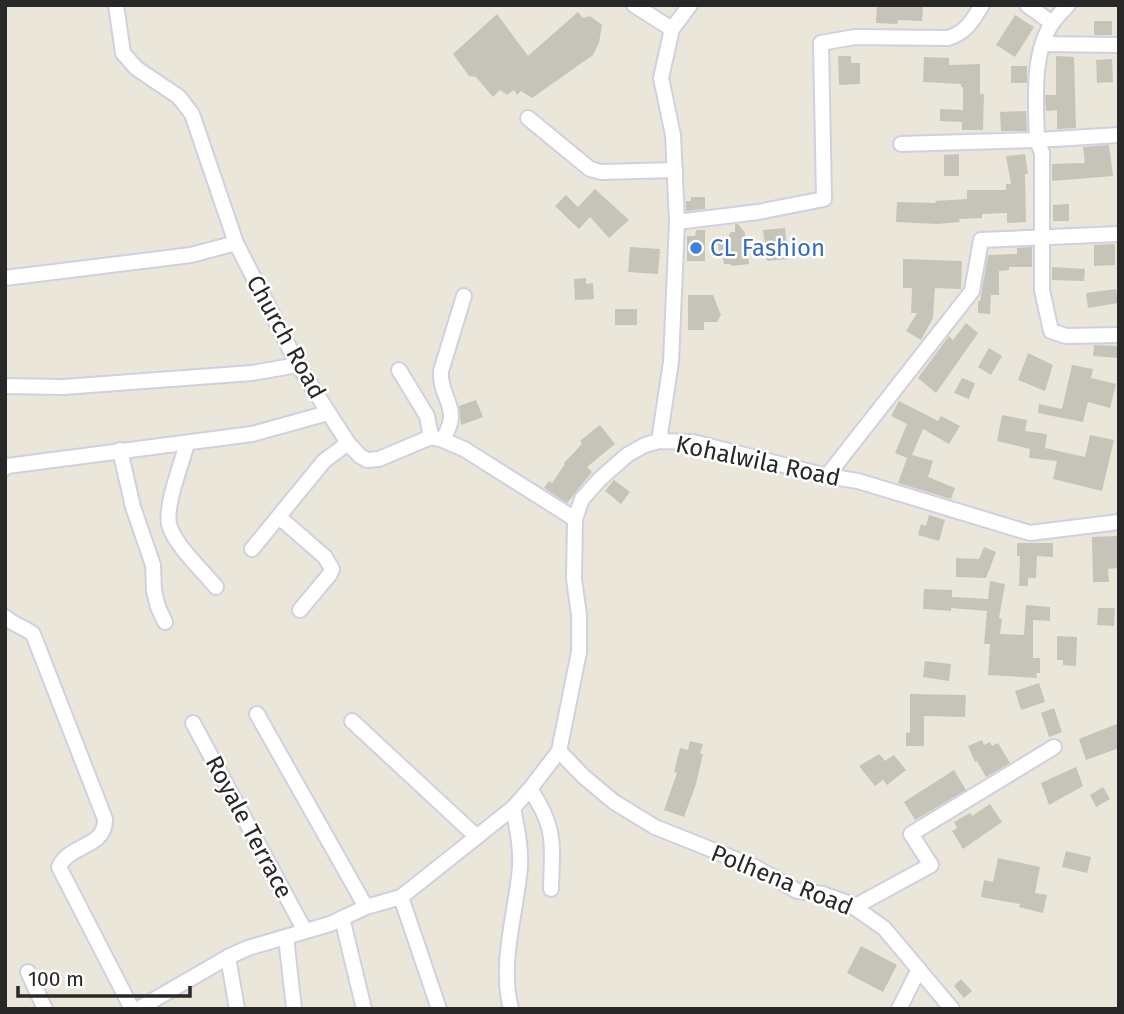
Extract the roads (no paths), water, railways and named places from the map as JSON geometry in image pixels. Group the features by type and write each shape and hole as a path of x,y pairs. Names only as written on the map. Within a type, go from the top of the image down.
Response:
{"street":[{"name":"Church Road","path":"116,5 123,53 136,68 179,97 192,114 236,243 298,365 348,443 359,456 367,460 379,459 437,438"},
{"path":"634,5 672,29"},
{"path":"659,441 671,362 677,222 673,135 661,78 672,29 690,5"},
{"path":"677,222 758,212 824,199 821,43 855,37 948,38 959,35 982,5"},
{"path":"1027,5 1052,23"},
{"path":"1068,5 1052,23 1036,80 1037,140 1042,153 1042,290 1051,331 1066,336 1119,335"},
{"path":"1044,44 1119,45"},
{"path":"527,118 590,169 601,172 675,170"},
{"path":"901,144 1119,135"},
{"path":"827,476 972,291 981,240 1119,234"},
{"path":"5,278 191,255 236,243"},
{"path":"437,438 451,419 440,382 441,371 464,296"},
{"path":"5,386 63,387 252,373 298,365"},
{"path":"399,370 437,438 464,449 576,519"},
{"path":"5,468 120,450 252,434 328,413"},
{"name":"Kohalwila Road","path":"138,1009 248,948 401,897 513,808 530,789 559,751 579,652 579,615 574,579 576,519 583,499 600,479 627,455 659,441 693,442 827,476 858,481 1030,533 1119,522"},
{"path":"187,443 168,509 169,526 216,587"},
{"path":"252,549 324,461 348,443"},
{"path":"120,450 133,507 153,565 156,599 165,622"},
{"path":"279,517 325,557 332,569 300,610"},
{"path":"5,617 33,634 106,819 106,827 101,837 64,859 60,867 132,1009"},
{"path":"257,714 366,907"},
{"path":"352,722 477,837"},
{"name":"Royale Terrace","path":"193,723 305,931"},
{"path":"854,907 930,865 911,834 1054,747"},
{"name":"Polhena Road","path":"559,751 614,803 656,827 755,867 797,891 823,894 854,907 884,928 952,1009"},
{"path":"530,789 545,811 552,837 551,889"},
{"path":"511,1009 506,973 520,864 519,835 513,808"},
{"path":"401,897 439,1009"},
{"path":"342,918 364,1009"},
{"path":"286,937 294,1009"},
{"path":"229,957 237,1009"},
{"path":"899,1009 919,969"},
{"path":"28,972 45,1009"}],"place":[{"name":"CL Fashion","path":"696,248"}]}
